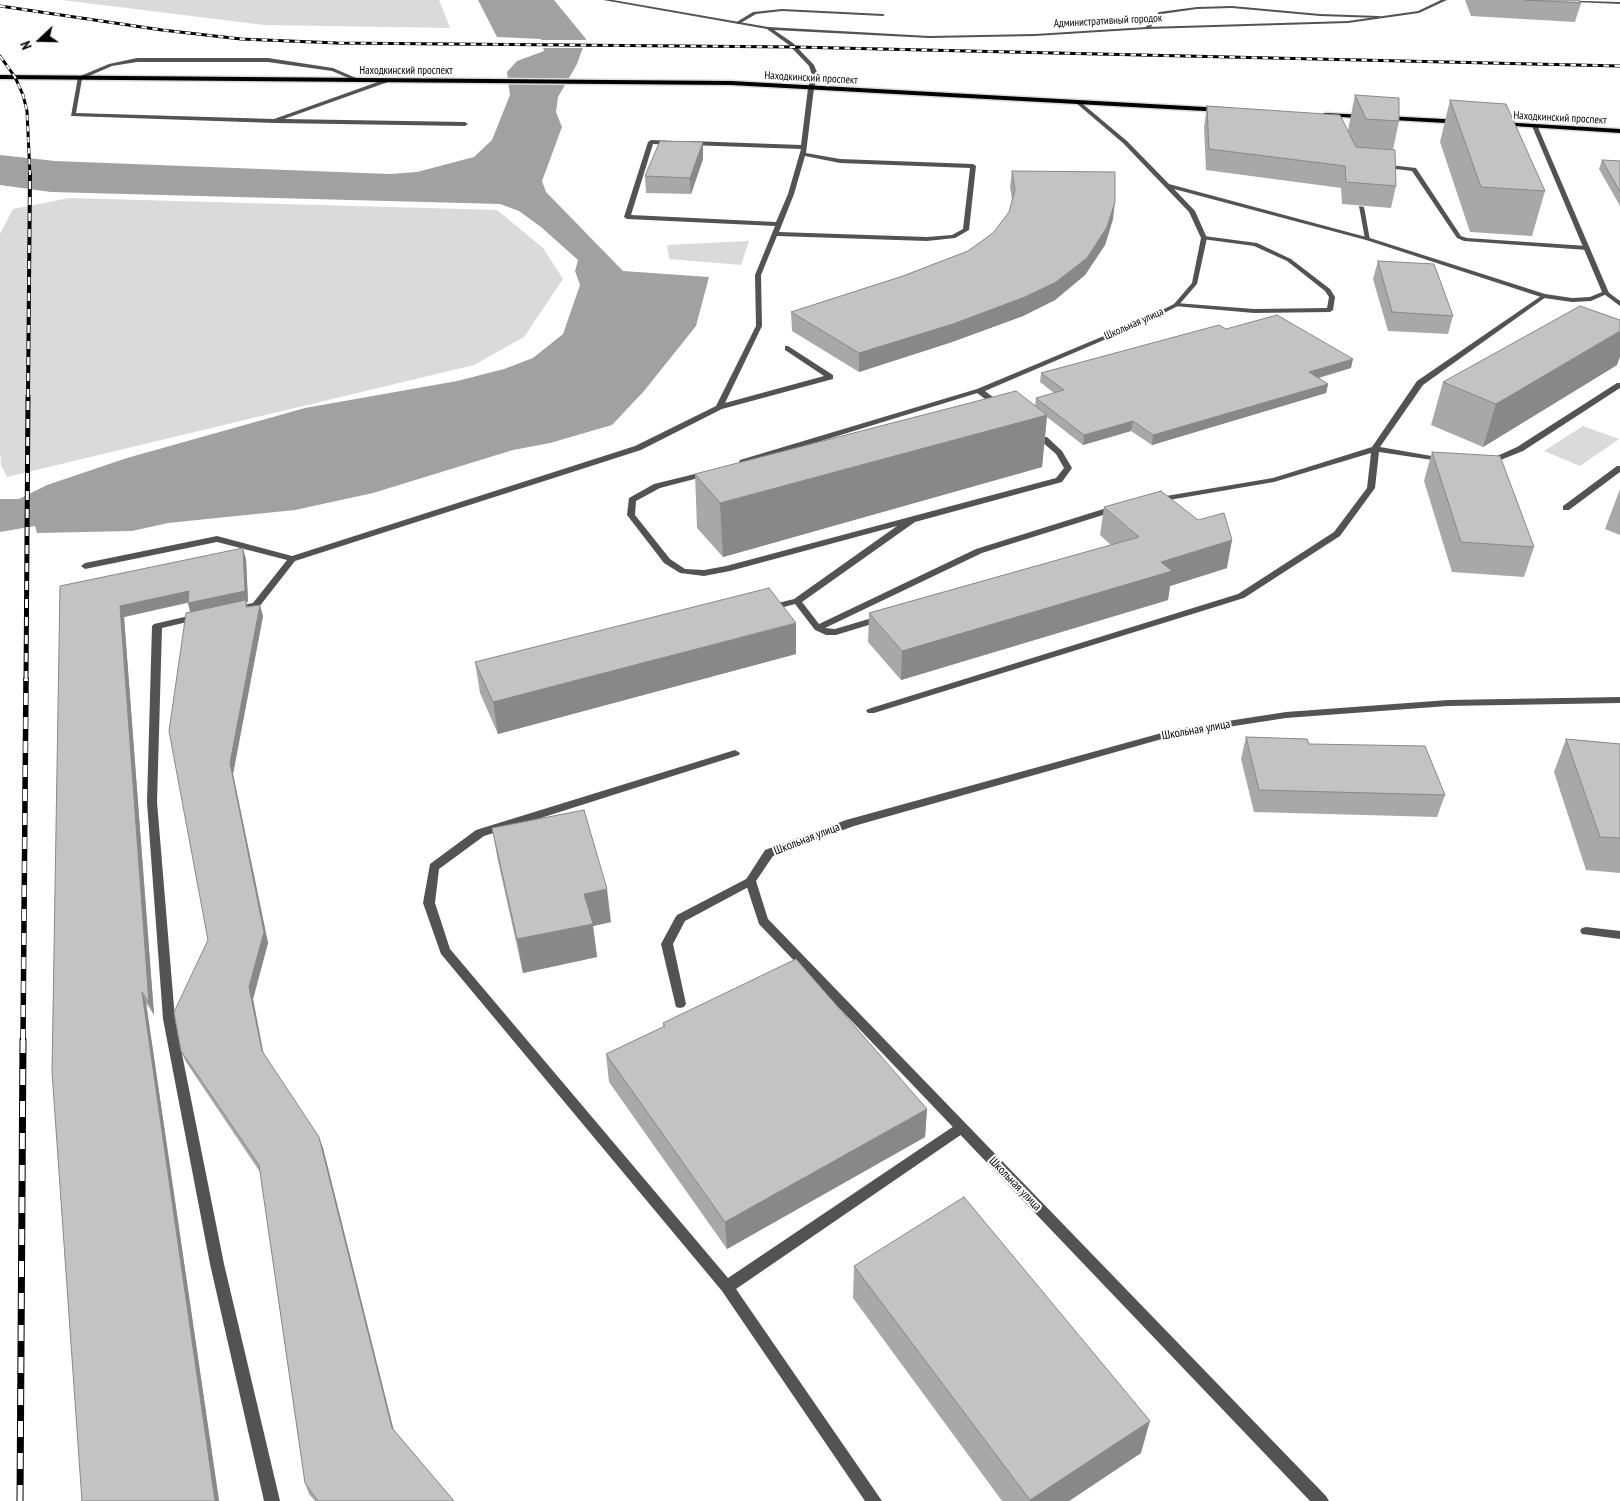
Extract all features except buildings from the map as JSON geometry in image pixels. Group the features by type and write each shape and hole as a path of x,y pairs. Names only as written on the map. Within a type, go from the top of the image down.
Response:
{"main road":[{"name":"Находкинский проспект","path":"0,76 360,81 604,81 811,88 1234,110"},
{"path":"1313,114 1468,122"},
{"name":"Находкинский проспект","path":"1487,124 1620,131"}],"street":[{"name":"Административный городок","path":"605,0 768,28 929,37 1035,36 1147,28 1348,22 1419,12 1446,0"},
{"path":"1550,0 1620,3"},
{"path":"1147,28 1161,13 1196,8 1232,7 1320,15 1379,17"},
{"path":"737,23 755,13 782,10 883,15"},
{"path":"720,407 759,326 758,274 778,224 803,150 811,88 815,75 810,65 791,44 768,28"},
{"path":"360,81 333,70 268,60 137,60 112,65 80,78 73,116 464,124"},
{"path":"276,121 386,81"},
{"path":"1078,102 1125,142 1192,211 1204,238 1255,244 1289,260 1328,290 1332,298 1330,310 1254,311 1176,305"},
{"path":"1332,116 1336,124"},
{"path":"1536,126 1606,293 1620,304"},
{"path":"774,234 927,239 953,237 966,230 973,166 840,161 803,150 650,142 627,217 778,224"},
{"path":"1374,166 1414,169 1459,237 1466,240 1587,248"},
{"path":"1166,185 1368,239 1544,296 1572,300 1592,299 1606,293"},
{"path":"1361,207 1368,239"},
{"name":"Школьная улица","path":"736,464 980,391 1144,322 1176,305 1195,283 1204,238"},
{"path":"871,711 1241,596 1337,534 1371,488 1375,449 1420,383 1544,296"},
{"path":"85,566 217,539 292,559 638,448 720,407 830,377 788,348"},
{"path":"1480,461 1490,462 1520,449 1620,385"},
{"path":"980,391 1008,412"},
{"path":"717,470 657,486 632,500 631,515 667,562 683,571 704,573 727,569 1059,480 1068,468 1058,453 1040,436"},
{"path":"1143,502 1274,480 1375,449 1450,461"},
{"path":"1566,508 1620,468"},
{"path":"818,628 979,551 1124,506"},
{"path":"758,611 797,601 912,520"},
{"path":"272,1501 217,1264 169,1019 152,802 158,626 256,605 292,559"},
{"path":"797,601 818,628 826,632 836,632 892,615"},
{"name":"Школьная улица","path":"1321,1501 763,921 750,881 769,853 850,823 1176,732 1286,715 1448,703 1620,700"},
{"path":"735,754 480,833 434,867 429,903 445,951 727,1287 874,1501"},
{"path":"680,1004 667,944 681,918 750,881"},
{"path":"1586,931 1620,934"},
{"path":"727,1287 962,1128"}],"shaded area":[{"path":"62,0 439,0 450,28 264,25"},
{"path":"478,0 554,0 586,39 577,64 558,97 556,112 562,127 542,181 546,192 623,271 709,277 696,326 644,391 612,425 550,443 513,450 373,493 295,510 168,523 132,531 37,533 35,526 0,532 0,499 19,499 47,485 127,458 305,408 457,381 504,369 533,358 563,334 580,285 575,271 578,260 541,227 519,211 500,204 51,192 0,185 0,155 55,161 390,174 417,172 474,157 492,140 510,95 507,72 517,61 544,51 541,39 497,37"},
{"path":"70,198 497,210 543,248 563,279 524,337 474,365 7,477 1,465 0,451 0,234 13,209"},
{"path":"749,241 741,265 669,259 667,245"},
{"path":"1583,426 1619,439 1580,466 1544,451"}],"pier":[{"path":"514,40 588,40 585,48 541,48 539,41"}],"railway":[{"path":"0,6 162,30 241,39 337,43 794,47 1620,66"},
{"path":"0,56 15,77 23,95 27,111 30,175"},
{"path":"28,397 30,175"},
{"path":"26,680 28,396"},
{"path":"23,1041 26,679"},
{"path":"20,1501 23,1040"}]}
